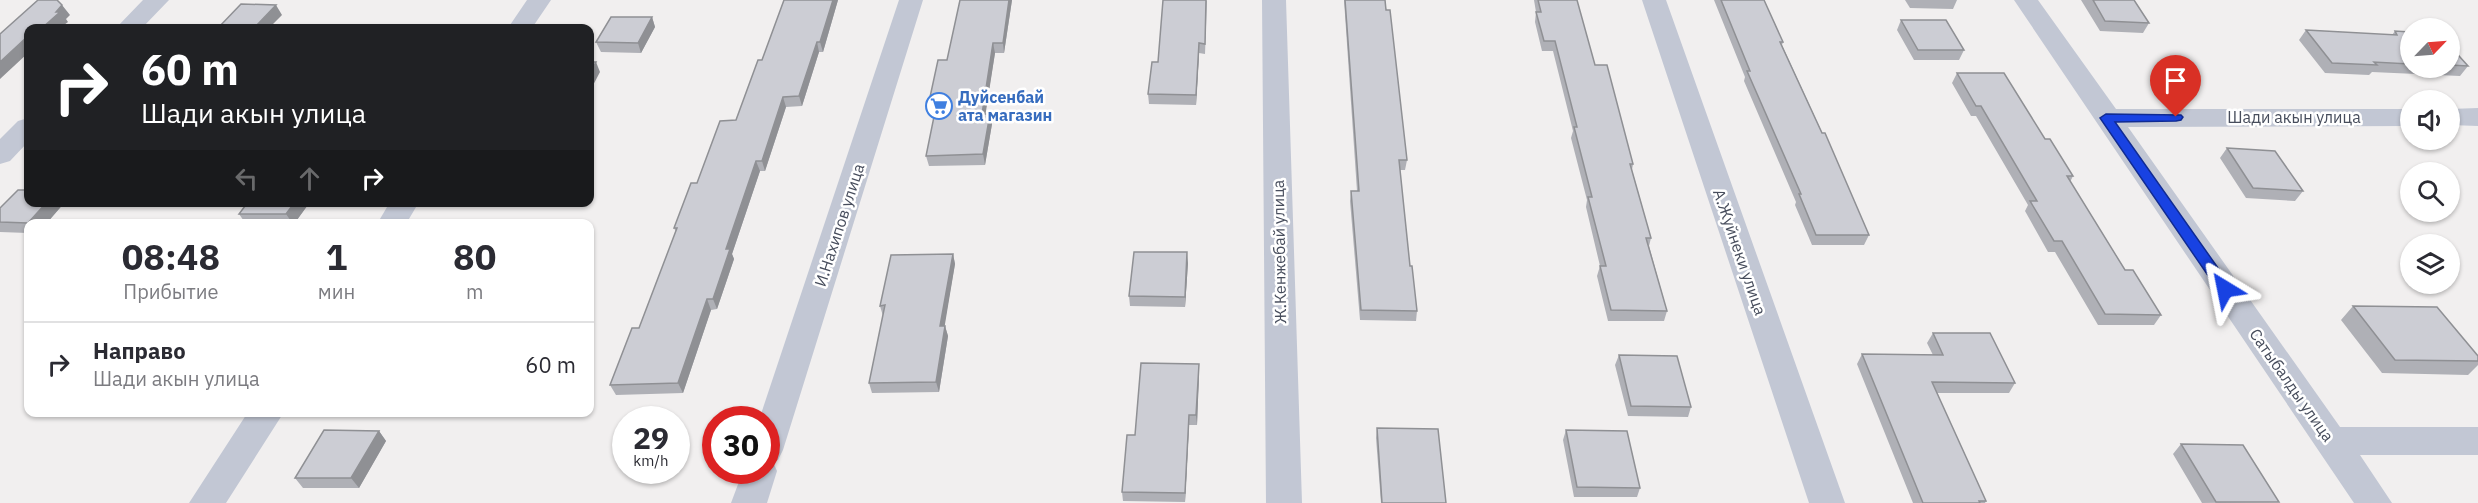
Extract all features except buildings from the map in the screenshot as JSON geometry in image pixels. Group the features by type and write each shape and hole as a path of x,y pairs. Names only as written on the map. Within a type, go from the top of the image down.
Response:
{"street":[{"path":"132,24 157,0"},
{"path":"523,24 539,0"},
{"name":"И.Нахипов улица","path":"780,407 911,0"},
{"name":"Ж.Кенжебай улица","path":"1274,0 1284,503"},
{"name":"А.Жуйнеки улица","path":"1654,0 1827,503"},
{"name":"Сатыбалды улица","path":"2026,0 2374,503"},
{"name":"Шади акын улица","path":"2106,118 2400,117"},
{"path":"2460,117 2478,117"},
{"path":"0,155 24,131"},
{"path":"207,503 264,417"},
{"path":"2330,441 2478,441"},
{"path":"749,503 756,484"}],"place":[{"name":"Дуйсенбай ата магазин","path":"939,106"}],"route":[{"path":"2176,117 2106,118 2225,289"}]}
